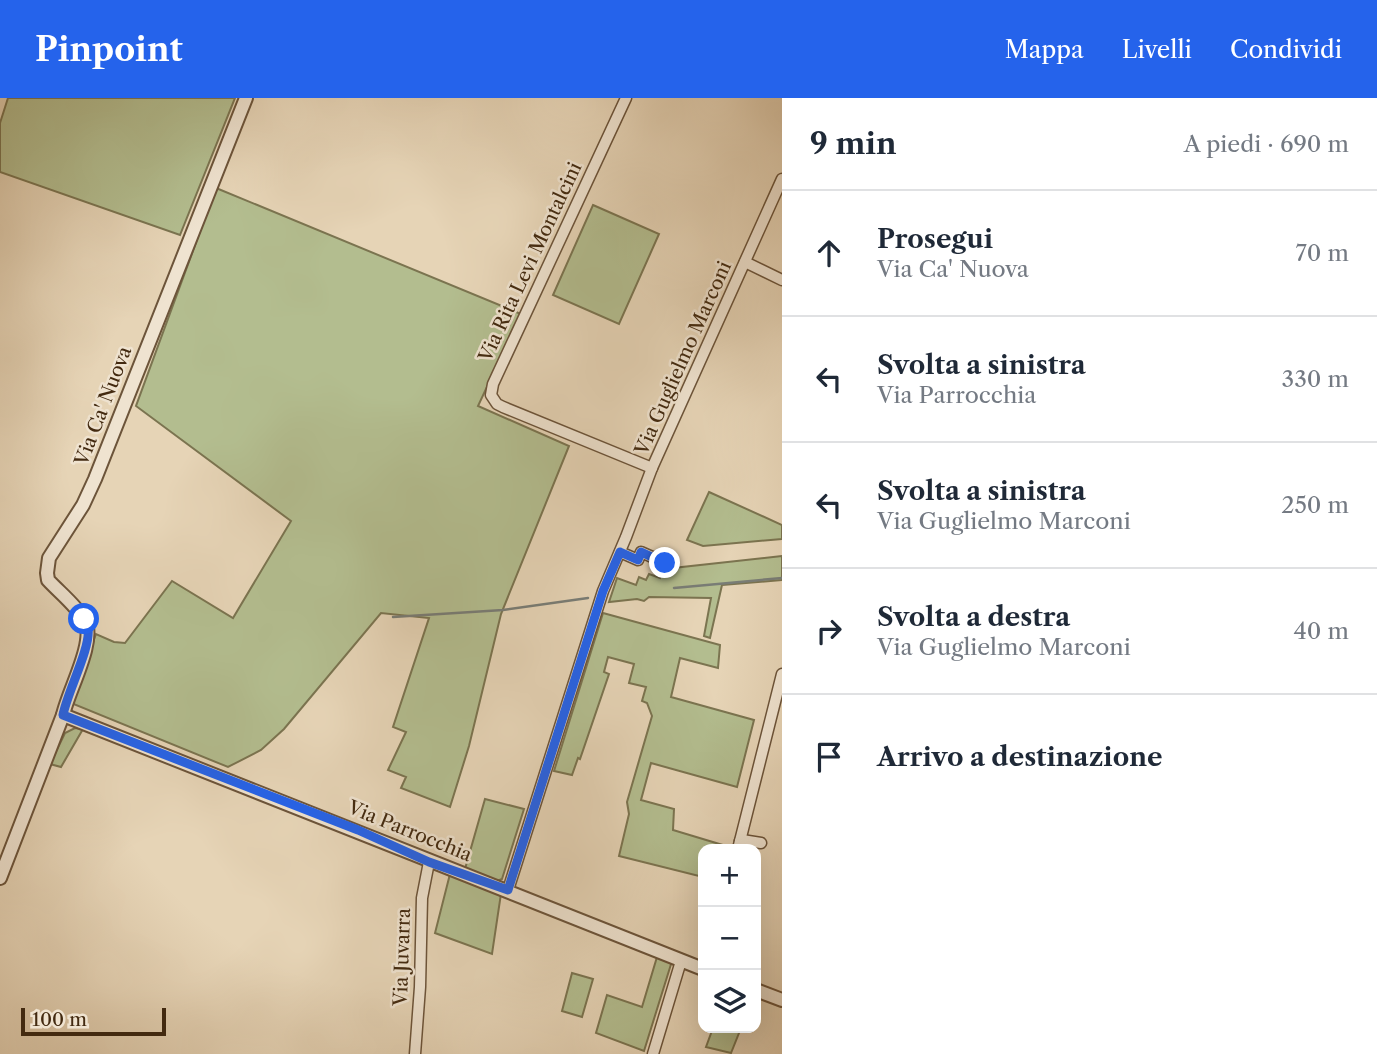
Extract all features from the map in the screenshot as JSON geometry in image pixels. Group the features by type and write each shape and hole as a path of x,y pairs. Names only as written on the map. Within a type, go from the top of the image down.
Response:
{"street":[{"name":"Via Ca' Nuova","path":"63,715 89,629 78,611 48,580 49,558 87,497 246,98"},
{"name":"Via Rita Levi Montalcini","path":"626,98 493,384 491,395 497,404 503,407 652,468"},
{"name":"Via Guglielmo Marconi","path":"508,890 603,591 652,468 782,179"},
{"path":"745,262 782,279"},
{"path":"620,552 638,560 641,552 668,564"},
{"path":"739,844 782,674"},
{"name":"Via Parrocchia","path":"63,715 698,967"},
{"path":"0,878 63,715"},
{"path":"750,844 761,843"},
{"name":"Via Juvarra","path":"415,1054 420,990 422,898 429,862"},
{"path":"653,1054 681,961"},
{"path":"761,992 782,1000"}],"green space":[{"path":"8,98 235,98 180,235 0,172 0,123"},
{"path":"216,188 521,314 478,406 569,446 501,614 469,746 450,807 401,788 406,777 388,770 406,732 393,727 429,618 381,613 284,729 261,750 228,767 71,703 96,634 114,642 125,643 172,581 233,618 291,521 136,406"},
{"path":"593,205 659,234 619,324 553,295"},
{"path":"709,492 782,525 782,539 703,546 687,540"},
{"path":"782,556 782,580 722,585 710,638 704,636 711,598 649,597 644,601 637,599 609,602 617,578 636,585 639,577 646,580 649,574 660,578 664,569"},
{"path":"603,613 720,645 718,668 680,658 671,697 754,720 737,787 651,763 641,800 674,809 673,830 719,844 698,844 698,876 619,856 629,814 627,802 652,716 647,703 642,701 646,687 629,683 634,664 608,657 604,672 609,674 580,759 578,758 572,775 554,771"},
{"path":"75,728 83,729 61,767 50,764 65,733"},
{"path":"485,799 524,809 502,879 497,881 465,869"},
{"path":"451,870 502,887 492,954 435,933"},
{"path":"657,957 672,961 644,1051 596,1033 607,995 642,1007"},
{"path":"572,973 593,979 582,1017 562,1011"},
{"path":"711,1033 739,1033 731,1053 706,1047"}],"waterway":[{"path":"674,588 782,578"},
{"path":"393,617 503,610 588,598"}],"route":[{"path":"84,619 89,629 86,646 66,698 63,715 358,830 429,862 508,890 603,591 620,552 638,560 641,552 665,563"}]}
